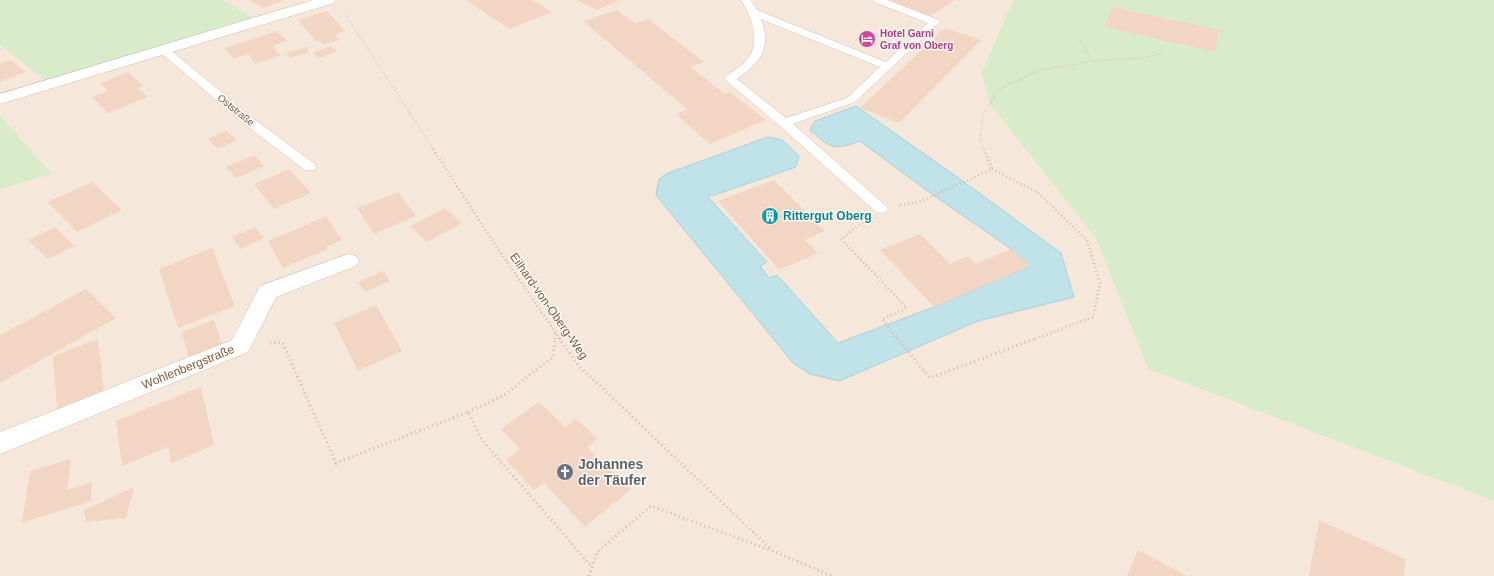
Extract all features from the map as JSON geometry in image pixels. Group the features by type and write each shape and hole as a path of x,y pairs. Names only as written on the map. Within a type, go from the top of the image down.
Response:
{"street":[{"path":"0,99 329,0"},
{"name":"Wohlenbergstraße","path":"0,443 240,346 268,292 348,261"}],"lane":[{"path":"746,0 755,13 760,47 750,64 730,79 784,123 881,209"},
{"path":"784,123 851,100 935,22 878,0"},
{"path":"755,13 886,66"},
{"name":"Oststraße","path":"164,50 246,119 310,167"}],"path":[{"name":"Eilhard-von-Oberg-Weg","path":"345,13 492,240 578,365 773,551 832,576"},
{"path":"1080,41 1093,61"},
{"path":"881,209 841,239 908,308 882,319 930,378 1092,317 1100,282 1087,240 1037,192 992,169 980,141 983,114 998,89 1040,70 1093,61 1143,58 1162,53"},
{"path":"922,202 992,169"},
{"path":"240,346 282,342 336,463 468,412 503,396 553,356 555,332"},
{"path":"468,412 482,440 592,566"},
{"path":"589,576 597,552 651,506 773,551"}],"shaded area":[{"path":"223,0 305,0 314,5 329,0 1013,0 981,74 990,104 1096,239 1148,369 1494,501 1494,576 0,576 0,45 50,84 259,21"}],"green space":[{"path":"0,0 223,0 259,21 50,84 0,45"},
{"path":"1013,0 1494,0 1494,501 1148,369 1096,239 990,104 981,74"},
{"path":"0,115 51,174 0,189"}],"water":[{"path":"856,106 1061,253 1074,297 978,321 839,381 810,374 793,363 656,195 659,179 668,173 768,137 782,140 799,156 796,167 708,197 767,262 760,266 769,278 777,275 838,343 934,307 1029,266 1011,249 929,192 860,141 844,146 833,146 823,141 810,130 815,121"}],"building":[{"path":"249,0 284,0 263,8"},
{"path":"466,0 532,0 552,12 509,29"},
{"path":"576,0 619,0 597,10"},
{"path":"890,0 955,0 930,16"},
{"path":"1112,7 1219,30 1215,52 1104,27"},
{"path":"617,10 635,23 648,19 704,62 690,67 725,94 730,92 766,120 710,144 676,114 687,109 583,21"},
{"path":"327,11 345,31 335,35 339,40 323,45 319,40 316,41 298,20"},
{"path":"945,28 981,40 899,123 860,108"},
{"path":"277,31 287,41 272,46 281,55 256,64 248,54 234,59 224,48"},
{"path":"331,46 337,51 319,58 313,52"},
{"path":"306,47 310,52 290,58 286,53"},
{"path":"11,60 25,72 0,82 0,64"},
{"path":"128,72 144,86 138,88 148,97 108,113 92,97 108,91 100,83"},
{"path":"226,131 237,140 218,149 208,139"},
{"path":"254,155 264,166 236,178 226,167"},
{"path":"289,169 311,193 274,209 254,184"},
{"name":"Rittergut Oberg","path":"774,180 825,231 805,240 818,253 779,270 718,201"},
{"path":"92,182 122,210 77,232 48,202"},
{"path":"398,192 416,216 374,234 357,208"},
{"path":"445,208 462,223 427,242 410,226"},
{"path":"326,216 342,240 326,247 328,249 283,268 268,241"},
{"path":"55,227 74,246 48,259 28,240"},
{"path":"255,227 264,238 241,249 232,237"},
{"path":"920,234 950,264 968,256 976,264 1011,249 1030,266 934,307 880,250"},
{"path":"212,248 235,306 178,328 159,269"},
{"path":"383,271 390,281 365,292 358,282"},
{"path":"86,289 116,318 0,383 0,335"},
{"path":"376,305 402,351 358,371 334,323"},
{"path":"214,320 223,348 190,362 182,332"},
{"path":"98,339 104,391 57,409 53,356"},
{"path":"201,387 214,445 171,463 168,447 122,466 116,421"},
{"name":"Johannes der Täufer","path":"539,402 565,427 576,419 598,439 587,447 631,489 585,527 544,483 534,490 506,460 520,449 501,429"},
{"path":"71,459 67,490 92,482 91,501 22,523 30,471"},
{"path":"134,487 126,518 86,522 84,510"},
{"path":"1319,520 1405,559 1404,576 1309,576"},
{"path":"1138,550 1187,576 1127,576"}],"place":[{"name":"Hotel Garni Graf von Oberg","path":"867,39"},
{"name":"Rittergut Oberg","path":"770,216"},
{"name":"Johannes der Täufer","path":"565,472"}]}
